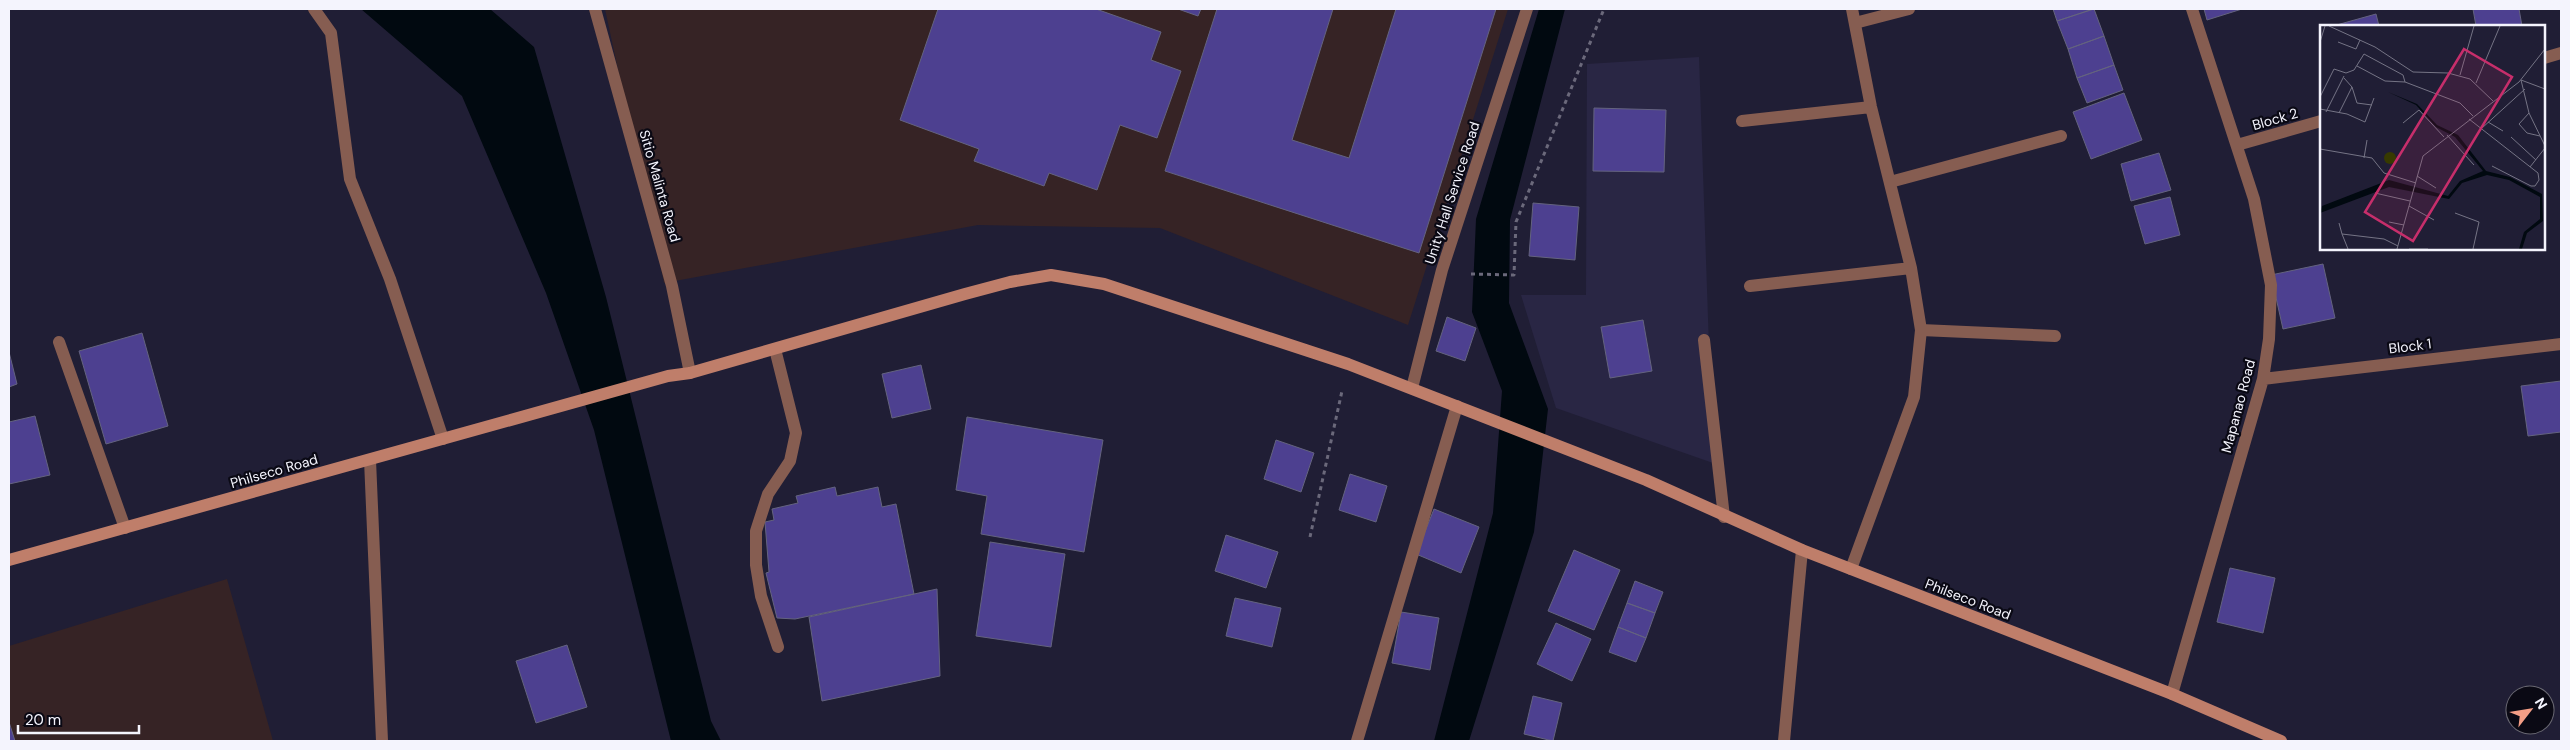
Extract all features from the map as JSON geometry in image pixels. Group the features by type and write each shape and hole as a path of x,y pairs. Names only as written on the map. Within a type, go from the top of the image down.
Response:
{"street":[{"path":"314,9 331,33 350,179 390,279 443,439"},
{"name":"Sitio Malinta Road","path":"595,9 672,286 690,373"},
{"name":"Unity Hall Service Road","path":"1412,388 1442,270 1527,9"},
{"path":"1851,569 1914,397 1921,330 1911,268 1871,107 1852,9"},
{"path":"1855,24 1909,9"},
{"name":"Mapanao Road","path":"2172,694 2263,379 2269,339 2271,284 2254,199 2192,9"},
{"path":"2545,58 2561,52"},
{"path":"1742,121 1871,107"},
{"name":"Block 2","path":"2237,145 2320,121"},
{"path":"1890,182 2061,136"},
{"path":"1750,286 1911,268"},
{"name":"Philseco Road","path":"9,560 668,376 690,373 965,294 1010,282 1052,275 1104,284 1348,364 1412,388 1646,480 1802,550 2172,694 2281,741"},
{"path":"1921,330 2056,336"},
{"path":"1704,340 1724,516"},
{"path":"58,342 126,528"},
{"name":"Block 1","path":"2263,379 2561,344"},
{"path":"775,349 796,433 790,460 768,494 756,531 756,565 761,596 778,647"},
{"path":"1356,741 1457,406"},
{"path":"370,460 382,741"},
{"path":"1784,741 1802,550"}],"path":[{"path":"1466,274 1514,275 1516,222 1604,9"},
{"path":"1310,537 1348,364"}],"shaded area":[{"path":"361,9 490,9 534,47 606,297 711,721 721,741 671,741 594,430 546,293 462,96"},
{"path":"605,9 1508,9 1408,325 1160,228 978,225 664,283"},
{"path":"1539,9 1565,9 1510,220 1509,303 1548,409 1534,532 1469,741 1434,741 1493,513 1502,391 1472,312 1476,219"},
{"path":"1699,57 1713,463 1556,408 1521,295 1586,295 1587,64"},
{"path":"227,579 273,741 9,741 9,646"}],"building":[{"path":"938,9 1096,9 1161,32 1151,60 1181,71 1157,138 1120,125 1097,190 1049,173 1044,186 974,161 979,149 900,120"},
{"path":"1178,9 1201,9 1198,16"},
{"path":"1217,9 1333,9 1292,140 1349,158 1396,9 1496,9 1419,253 1165,171"},
{"path":"2053,9 2093,9 2057,21"},
{"path":"2094,9 2104,36 2068,49 2057,21"},
{"path":"2204,9 2242,9 2207,20"},
{"path":"2473,9 2519,9 2522,25 2476,25"},
{"path":"2376,14 2379,25 2337,25"},
{"path":"2104,36 2114,65 2077,78 2068,49"},
{"path":"2114,65 2123,90 2087,103 2077,78"},
{"path":"2124,93 2142,140 2091,159 2073,112"},
{"path":"1594,108 1666,110 1664,172 1593,171"},
{"path":"2159,153 2171,190 2131,201 2121,164"},
{"path":"2170,197 2180,235 2145,244 2134,206"},
{"path":"1533,203 1579,207 1575,260 1529,256"},
{"path":"2323,264 2335,318 2283,329 2271,275"},
{"path":"1447,317 1476,328 1465,361 1436,351"},
{"path":"1643,320 1652,371 1610,378 1601,327"},
{"path":"142,333 168,426 106,444 79,351"},
{"path":"9,352 17,384 9,387"},
{"path":"921,365 931,409 892,418 882,374"},
{"path":"2561,381 2561,432 2528,436 2521,386"},
{"path":"35,416 50,475 9,484 9,422"},
{"path":"967,417 1103,440 1084,552 981,534 987,496 956,490"},
{"path":"1276,440 1314,453 1301,492 1264,479"},
{"path":"1350,474 1387,486 1376,522 1339,510"},
{"path":"835,487 837,496 878,487 882,507 896,504 914,594 795,619 777,618 766,573 769,572 765,522 774,520 772,509 798,503 796,496"},
{"path":"1434,509 1479,527 1461,573 1416,554"},
{"path":"1226,535 1278,552 1266,588 1215,571"},
{"path":"990,542 1065,554 1051,647 976,636"},
{"path":"1574,550 1620,570 1594,630 1548,611"},
{"path":"2230,568 2275,578 2263,633 2217,622"},
{"path":"1635,581 1663,592 1655,613 1627,603"},
{"path":"937,589 940,676 822,701 809,617"},
{"path":"1235,598 1281,608 1272,647 1226,636"},
{"path":"1627,603 1655,613 1646,638 1618,627"},
{"path":"1401,612 1439,618 1430,670 1392,663"},
{"path":"1556,623 1591,639 1572,681 1537,664"},
{"path":"1618,627 1646,638 1636,662 1609,652"},
{"path":"567,645 587,707 536,723 516,661"},
{"path":"1533,696 1562,703 1553,741 1524,734"},
{"path":"9,722 15,741 9,741"}]}
